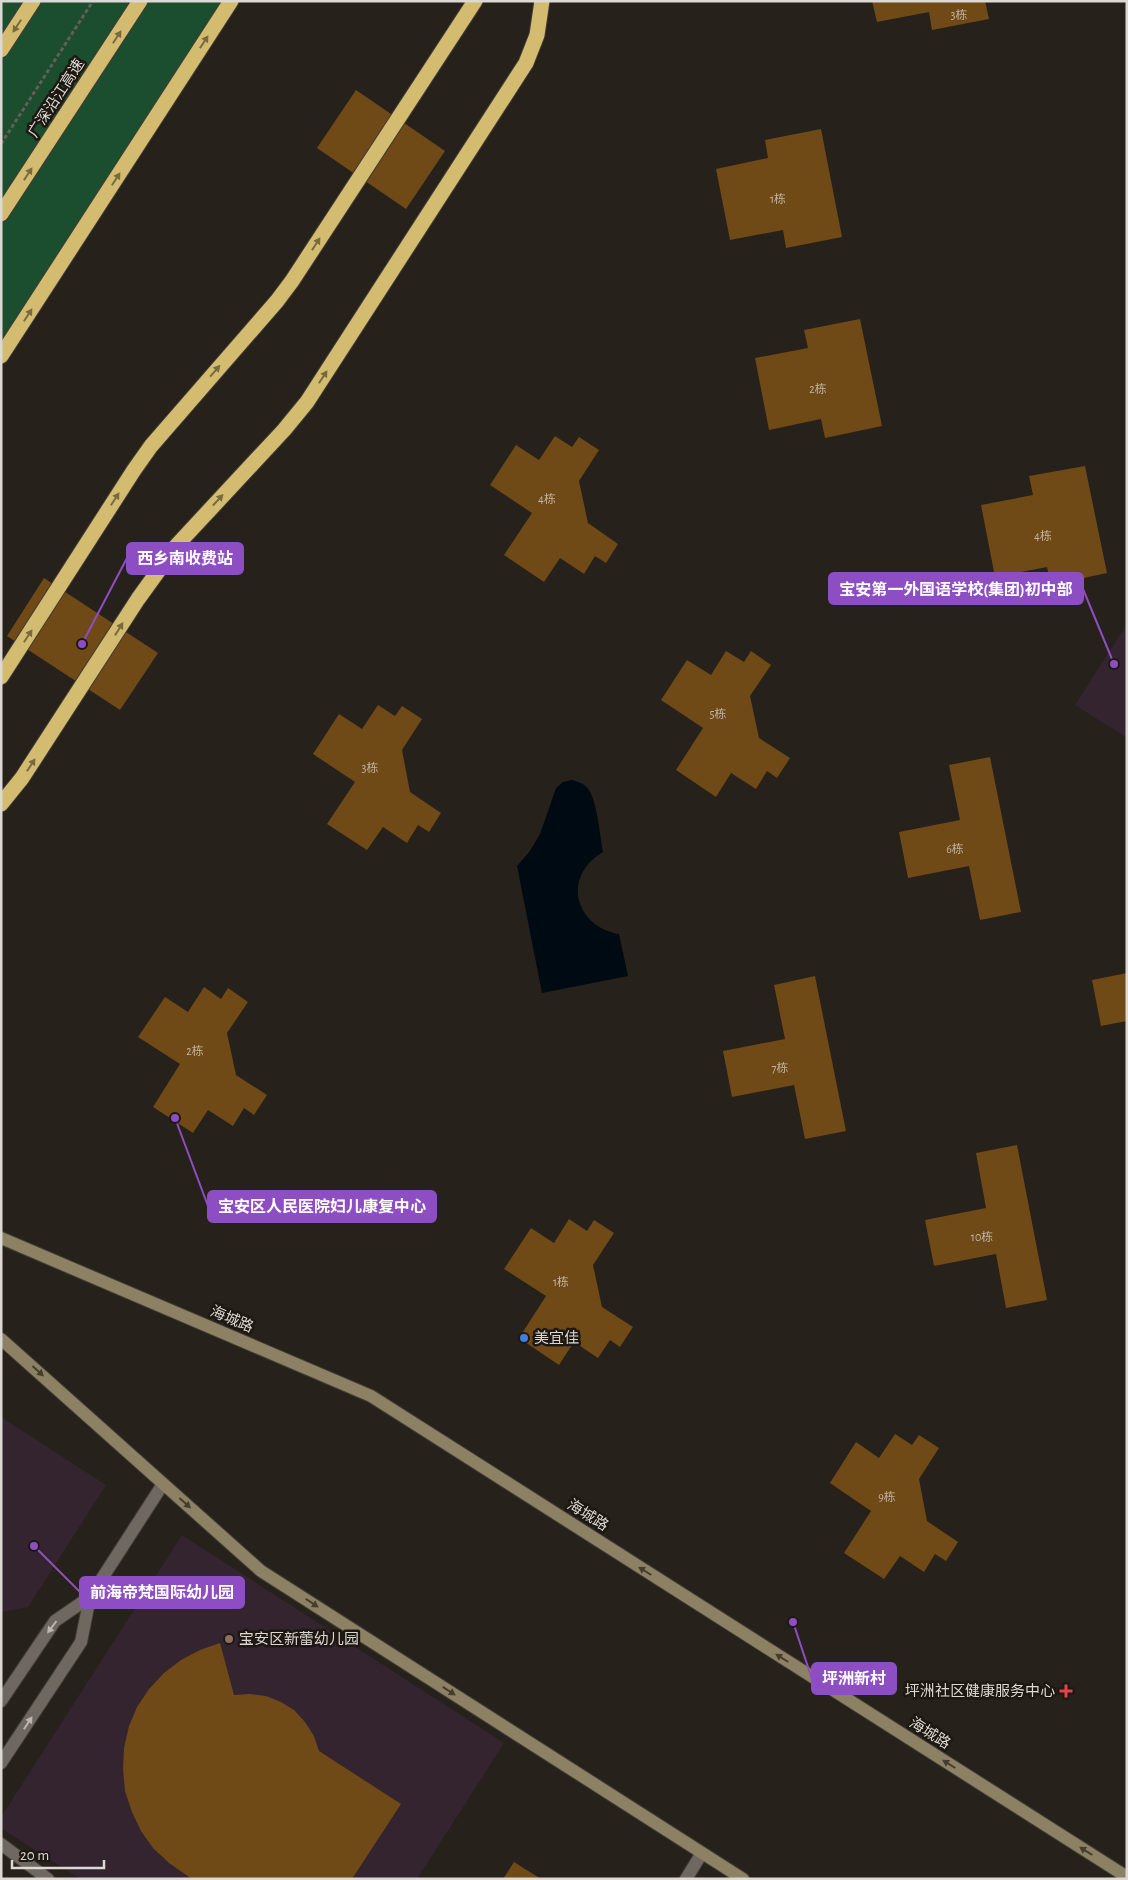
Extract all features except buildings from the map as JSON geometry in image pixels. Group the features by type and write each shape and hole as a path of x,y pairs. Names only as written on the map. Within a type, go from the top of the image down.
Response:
{"highway":[{"path":"1,50 33,1"},
{"name":"广深沿江高速","path":"1,214 140,1"},
{"path":"1,356 230,1"},
{"path":"1,677 151,446 277,301 292,280 475,1"},
{"path":"1,804 22,778 138,599 172,551 284,430 307,402 526,63 537,35 542,1"}],"main road":[{"name":"海城路","path":"1,1238 371,1396 1127,1877"},
{"path":"1,1338 261,1571 743,1879"}],"lane":[{"path":"1,1764 81,1642 90,1597 163,1484"},
{"path":"1,1701 55,1621 90,1597"},
{"path":"1,1844 48,1879"},
{"path":"686,1879 702,1853"}],"path":[{"path":"1,144 93,1"}],"shaded area":[{"path":"1127,624 1127,738 1075,705"},
{"path":"572,780 586,786 592,795 603,852 590,862 582,874 578,886 579,899 583,911 592,921 604,929 619,934 628,976 542,993 517,866 530,851 540,834 556,788 563,782"},
{"path":"1,1417 106,1485 28,1607 1,1612"},
{"name":"宝安区新蕾幼儿园","path":"182,1535 504,1743 417,1879 80,1879 1,1828 1,1817"}],"green space":[{"path":"1,1 228,1 1,349"}],"place":[{"name":"西乡南收费站","path":"82,644"},
{"name":"宝安第一外国语学校(集团)初中部","path":"1114,664"},
{"name":"宝安区人民医院妇儿康复中心","path":"175,1118"},
{"name":"美宜佳","path":"524,1338"},
{"name":"前海帝梵国际幼儿园","path":"34,1546"},
{"name":"坪洲新村","path":"793,1622"},
{"name":"宝安区新蕾幼儿园","path":"229,1639"},
{"name":"坪洲社区健康服务中心","path":"1066,1691"}]}
